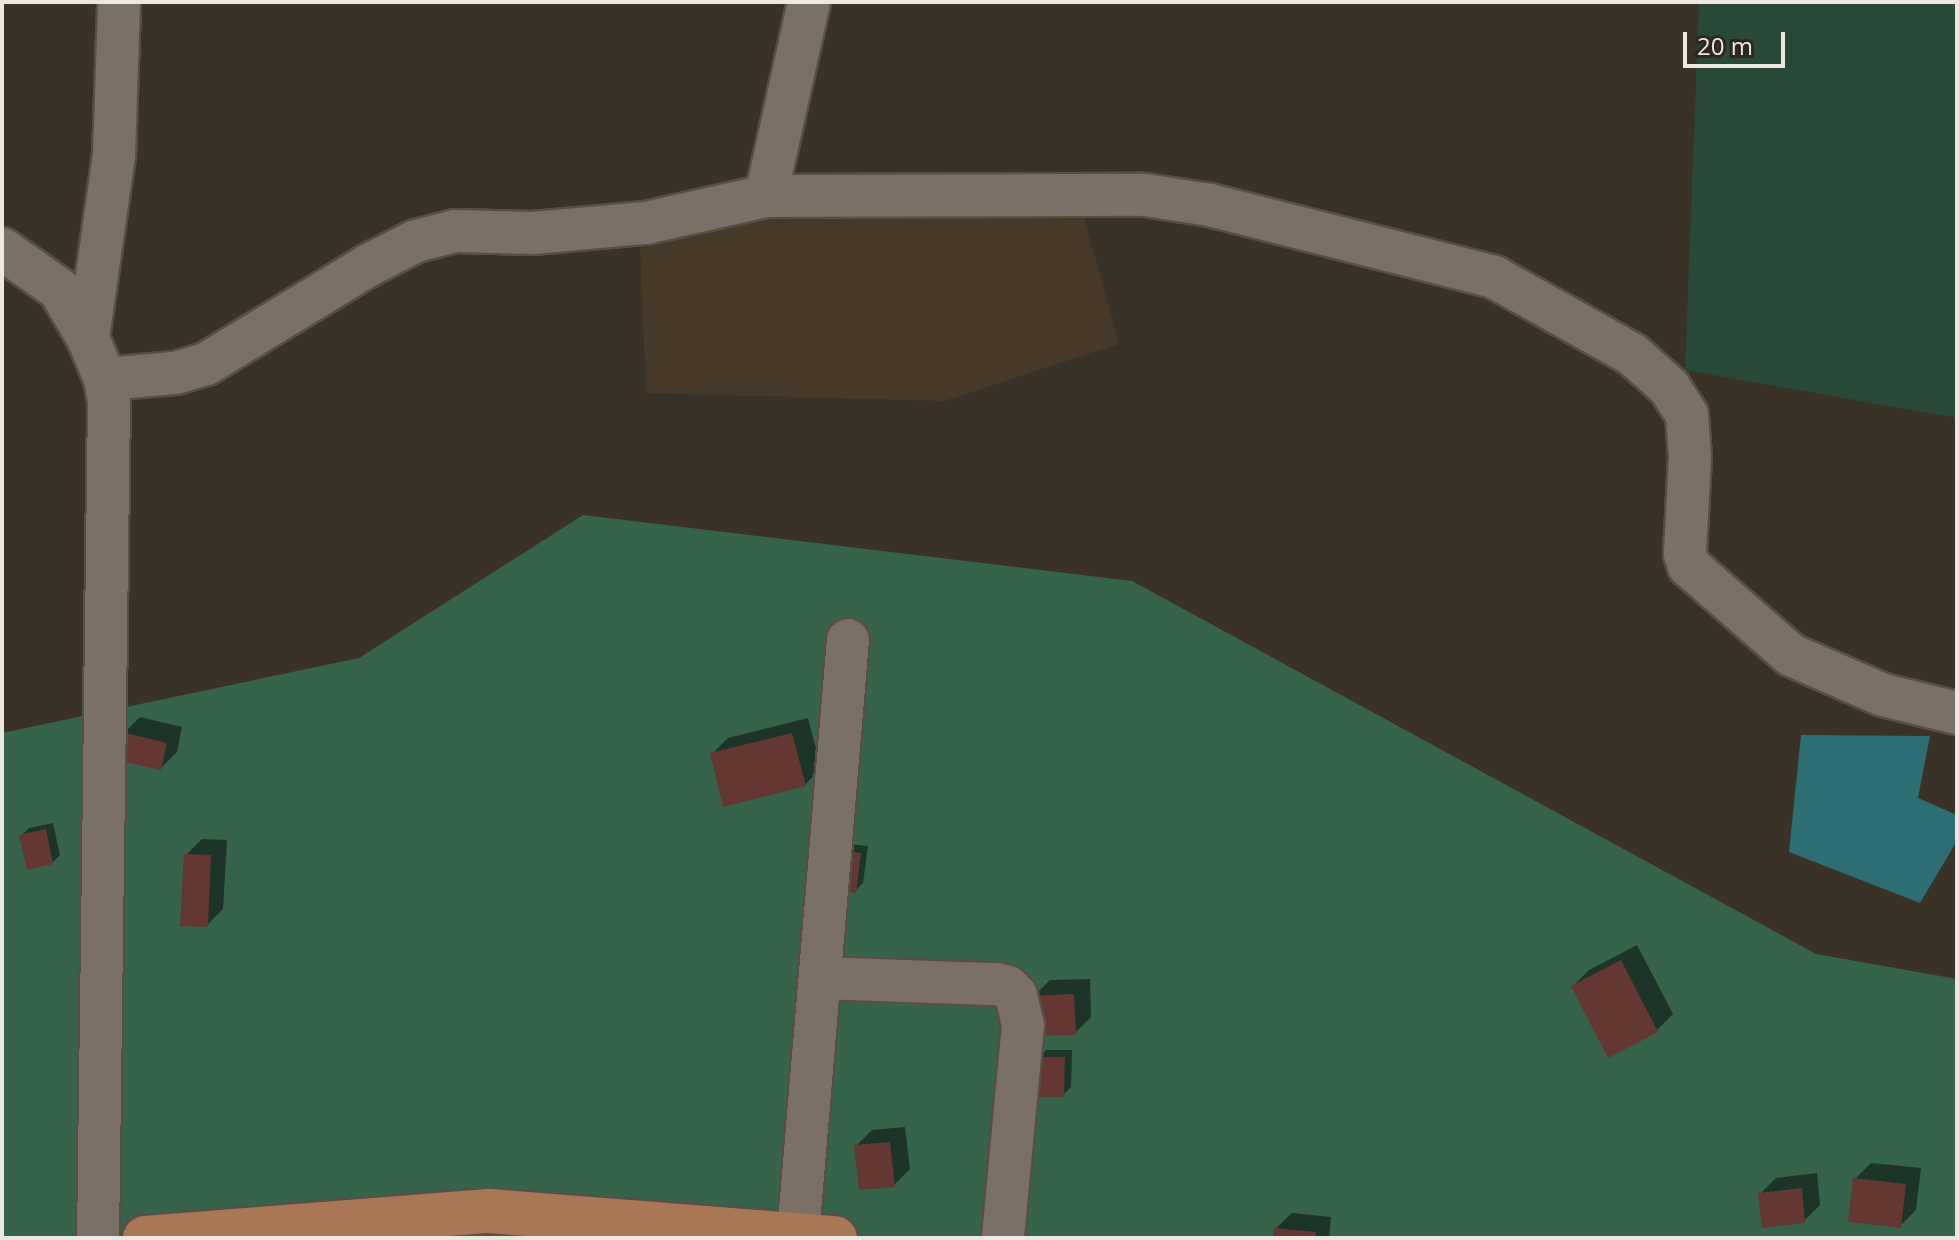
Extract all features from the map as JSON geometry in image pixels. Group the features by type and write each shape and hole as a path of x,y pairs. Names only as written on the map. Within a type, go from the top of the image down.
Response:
{"main road":[{"path":"145,1238 489,1211 817,1236"}],"street":[{"path":"88,338 114,156 119,2"},
{"path":"766,196 809,2"},
{"path":"105,379 175,373 206,364 268,323 416,241 455,231 533,233 646,223 766,196 1145,195 1210,205 1494,277 1632,354 1669,387 1687,415 1690,457 1685,554 1701,580 1791,655 1883,695 1957,713"},
{"path":"2,249 59,289 88,338 105,379 110,436 98,1238"},
{"path":"817,1236 820,978 848,640"},
{"path":"820,978 996,984 1008,987 1016,995 1023,1025 1003,1238"}],"shaded area":[{"path":"1080,202 1119,344 944,401 646,393 640,249 756,217"}],"green space":[{"path":"1699,2 1957,2 1957,418 1685,370"},
{"path":"583,515 1132,581 1816,954 1957,979 1957,1238 2,1238 2,733 359,658"}],"water":[{"path":"1801,735 1930,736 1918,798 1957,815 1957,841 1920,903 1789,852"}],"building":[{"path":"122,732 167,743 161,770 116,760"},
{"path":"792,733 806,786 723,807 710,753"},
{"path":"46,829 53,864 27,870 19,835"},
{"path":"839,850 861,853 856,893 833,890"},
{"path":"184,854 211,855 208,927 180,926"},
{"path":"1621,960 1658,1032 1608,1058 1571,986"},
{"path":"1074,994 1076,1035 1033,1036 1032,996"},
{"path":"1037,1057 1065,1057 1064,1097 1036,1097"},
{"path":"890,1142 895,1187 859,1190 854,1145"},
{"path":"1853,1178 1906,1184 1901,1228 1848,1222"},
{"path":"1802,1188 1805,1223 1762,1228 1758,1193"},
{"path":"1273,1228 1316,1232 1315,1238 1273,1238"}]}
